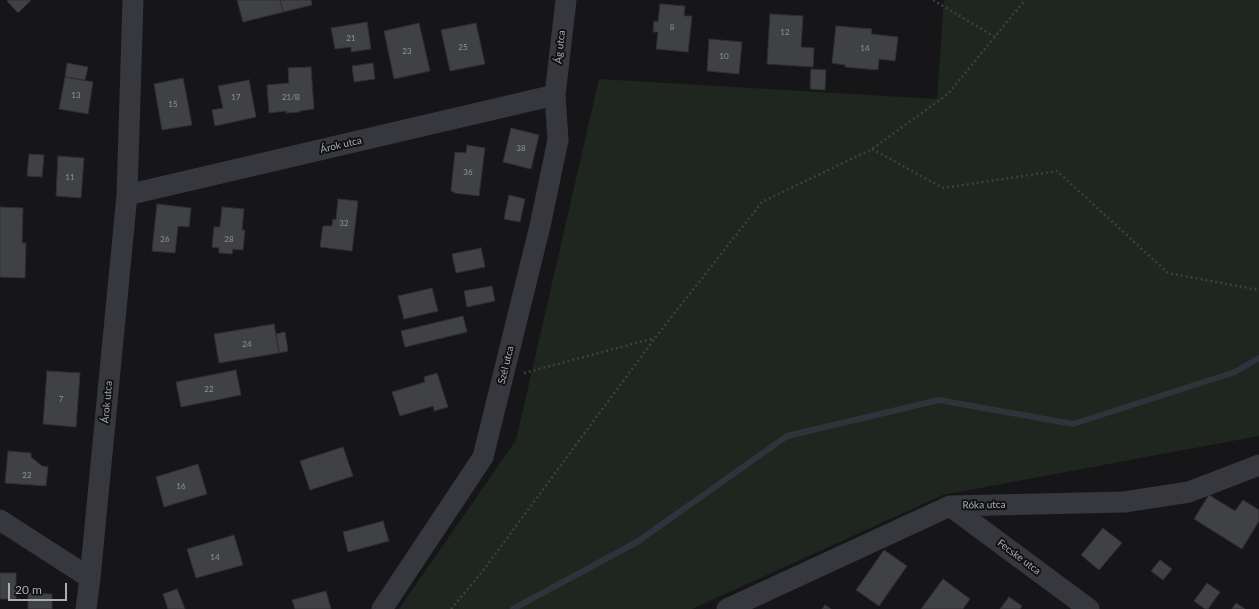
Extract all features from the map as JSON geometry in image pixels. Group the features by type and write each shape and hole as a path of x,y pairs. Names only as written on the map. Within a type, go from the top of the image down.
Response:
{"street":[{"name":"Árok utca","path":"86,609 127,195 133,0"},
{"name":"Ág utca","path":"555,94 566,0"},
{"name":"Árok utca","path":"127,195 555,94"},
{"name":"Szél utca","path":"382,609 483,457 540,226 558,140 555,94"},
{"name":"Róka utca","path":"727,609 950,506 1124,502 1189,492 1259,465"},
{"name":"Fecske utca","path":"950,506 1089,609"},
{"path":"0,520 90,578"}],"path":[{"path":"933,0 995,37"},
{"path":"451,609 482,572 655,338 762,202 872,149 948,94 1025,0"},
{"path":"872,149 943,188 1057,171 1168,273 1259,290"},
{"path":"502,379 655,338"}],"shaded area":[{"path":"944,0 1259,0 1259,436 943,495 692,609 399,609 516,440 599,79 937,99"}],"building":[{"path":"31,0 18,13 7,1"},
{"path":"237,0 280,0 283,12 243,22"},
{"path":"280,0 311,0 312,5 283,12"},
{"path":"660,4 685,6 684,16 692,16 688,52 656,49 658,32 653,32 654,21 658,22"},
{"path":"770,14 803,16 801,47 814,48 813,67 767,64"},
{"path":"367,22 371,49 351,52 351,47 335,49 331,28"},
{"path":"419,23 430,71 394,79 384,31"},
{"path":"476,23 485,64 450,71 441,30"},
{"path":"836,26 872,29 871,34 898,37 895,61 879,59 878,70 845,67 845,65 832,63"},
{"path":"709,39 742,42 739,74 707,71"},
{"path":"67,63 88,67 85,80 65,77"},
{"path":"373,63 375,79 354,82 352,66"},
{"path":"311,67 314,109 300,112 286,113 286,111 269,113 267,85 289,83 288,68"},
{"path":"811,69 826,70 825,90 810,89"},
{"path":"65,77 93,82 88,114 59,109"},
{"path":"183,78 192,125 162,130 154,84"},
{"path":"249,80 256,117 215,126 212,110 223,108 218,86"},
{"path":"511,128 539,135 531,169 503,162"},
{"path":"467,145 485,148 479,196 454,193 451,191 455,152 466,153"},
{"path":"29,154 44,155 42,177 27,176"},
{"path":"58,156 84,158 81,198 56,196"},
{"path":"509,195 525,199 520,222 504,219"},
{"path":"338,199 358,201 352,251 320,247 323,226 332,226 333,219 336,220"},
{"path":"157,204 191,208 189,227 178,226 175,253 152,251"},
{"path":"0,207 23,208 22,243 26,243 25,278 0,277"},
{"path":"222,207 244,209 242,230 245,230 243,250 233,249 232,254 219,253 219,248 212,247 214,227 220,227"},
{"path":"481,248 485,267 456,273 452,254"},
{"path":"492,286 495,301 467,307 464,291"},
{"path":"432,288 438,311 404,319 398,296"},
{"path":"463,316 467,332 405,347 401,331"},
{"path":"274,324 279,353 219,363 214,334"},
{"path":"285,332 288,351 279,353 276,334"},
{"path":"236,370 241,395 181,407 176,382"},
{"path":"47,371 80,373 76,427 43,424"},
{"path":"437,373 448,407 434,411 433,406 400,416 392,392 425,382 424,377"},
{"path":"343,447 353,476 310,490 300,461"},
{"path":"8,451 31,453 31,457 42,466 48,467 46,486 5,483"},
{"path":"198,464 207,494 164,507 156,477"},
{"path":"1209,495 1235,511 1243,500 1259,510 1259,521 1242,549 1194,519"},
{"path":"383,521 389,541 348,552 343,532"},
{"path":"1103,528 1122,543 1099,570 1081,555"},
{"path":"234,535 243,565 196,578 187,549"},
{"path":"884,550 907,566 879,606 856,590"},
{"path":"1160,560 1172,569 1163,580 1151,571"},
{"path":"0,573 16,573 16,599 0,599"},
{"path":"943,579 970,599 963,609 921,609"},
{"path":"1207,583 1220,592 1208,609 1205,609 1194,601"},
{"path":"177,589 185,609 168,609 163,594"},
{"path":"326,591 331,609 295,609 292,600"},
{"path":"28,593 52,594 52,609 28,609"},
{"path":"1009,597 1022,606 1020,609 1000,609"},
{"path":"1236,603 1245,609 1232,609"},
{"path":"825,605 831,609 822,609"}],"waterway":[{"path":"513,609 637,542 787,436 939,400 1073,424 1235,372 1259,358"}]}
